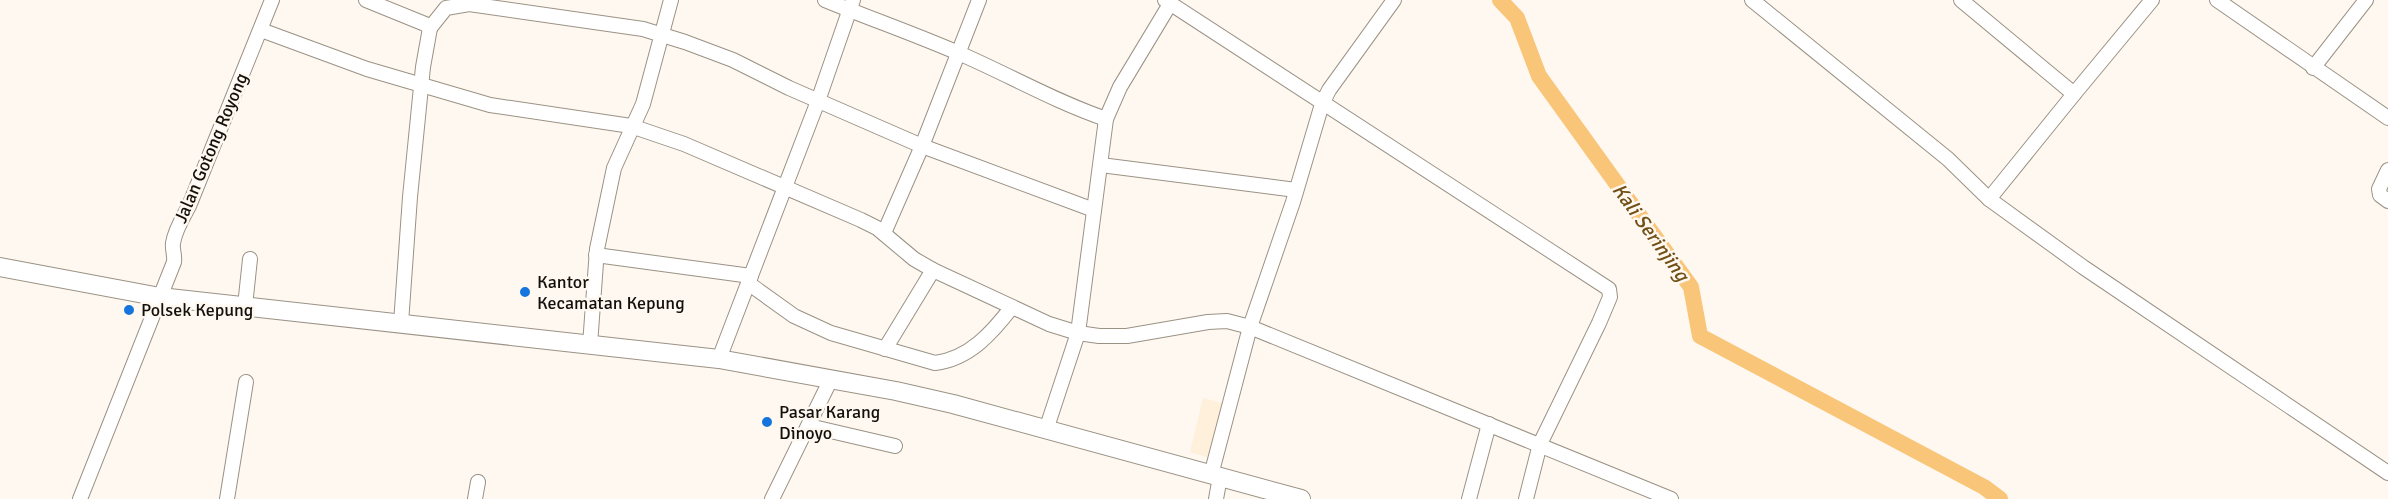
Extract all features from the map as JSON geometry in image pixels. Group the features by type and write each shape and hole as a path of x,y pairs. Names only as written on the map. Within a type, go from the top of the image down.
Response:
{"main road":[{"path":"0,267 160,297 719,359 908,393 1301,499"}],"street":[{"name":"Jalan Gotong Royong","path":"80,499 174,262 172,244 176,232 272,0"},
{"path":"366,0 430,28"},
{"path":"590,345 596,255 614,168 631,126 643,104 671,0"},
{"path":"825,0 851,5 959,53 1021,84 1106,119"},
{"path":"884,233 922,146 979,0"},
{"path":"1216,499 1215,476 1248,333 1325,97 1394,0"},
{"path":"1752,0 1948,159 1989,199 2083,267 2388,473"},
{"path":"1961,0 2074,94"},
{"path":"1989,199 2152,0"},
{"path":"2217,0 2388,118"},
{"path":"2313,68 2366,0"},
{"path":"1046,430 1078,333 1106,119 1120,87 1168,2 1325,97 1609,289 1610,297 1599,323 1539,448 1526,499"},
{"path":"401,323 410,197 430,28 446,8 469,3 643,29 662,34 733,60 818,101 922,146 1094,210"},
{"path":"719,359 818,101 851,5"},
{"path":"261,30 367,69 490,105 631,126 684,144 861,220 884,233 914,259 933,270 1049,324 1078,333 1127,336 1208,322 1227,321 1248,333 1487,430 1671,499"},
{"path":"1101,165 1296,190"},
{"path":"2388,170 2379,189 2380,195 2388,201"},
{"path":"596,255 749,279 794,316 831,333 935,363 950,361 966,354 988,335 1012,307"},
{"path":"245,306 250,259"},
{"path":"885,349 933,270"},
{"path":"772,499 831,379"},
{"path":"227,499 246,381"},
{"path":"808,426 895,446"},
{"path":"1469,499 1487,430"},
{"path":"475,499 478,482"}],"shaded area":[{"path":"1203,398 1222,403 1209,458 1190,452"}],"waterway":[{"name":"Kali Serinjing","path":"1500,0 1517,18 1539,76 1691,287 1700,336 1984,487 2000,499"}],"place":[{"name":"Kantor Kecamatan Kepung","path":"525,292"},
{"name":"Polsek Kepung","path":"129,310"},
{"name":"Pasar Karang Dinoyo","path":"767,422"}]}
